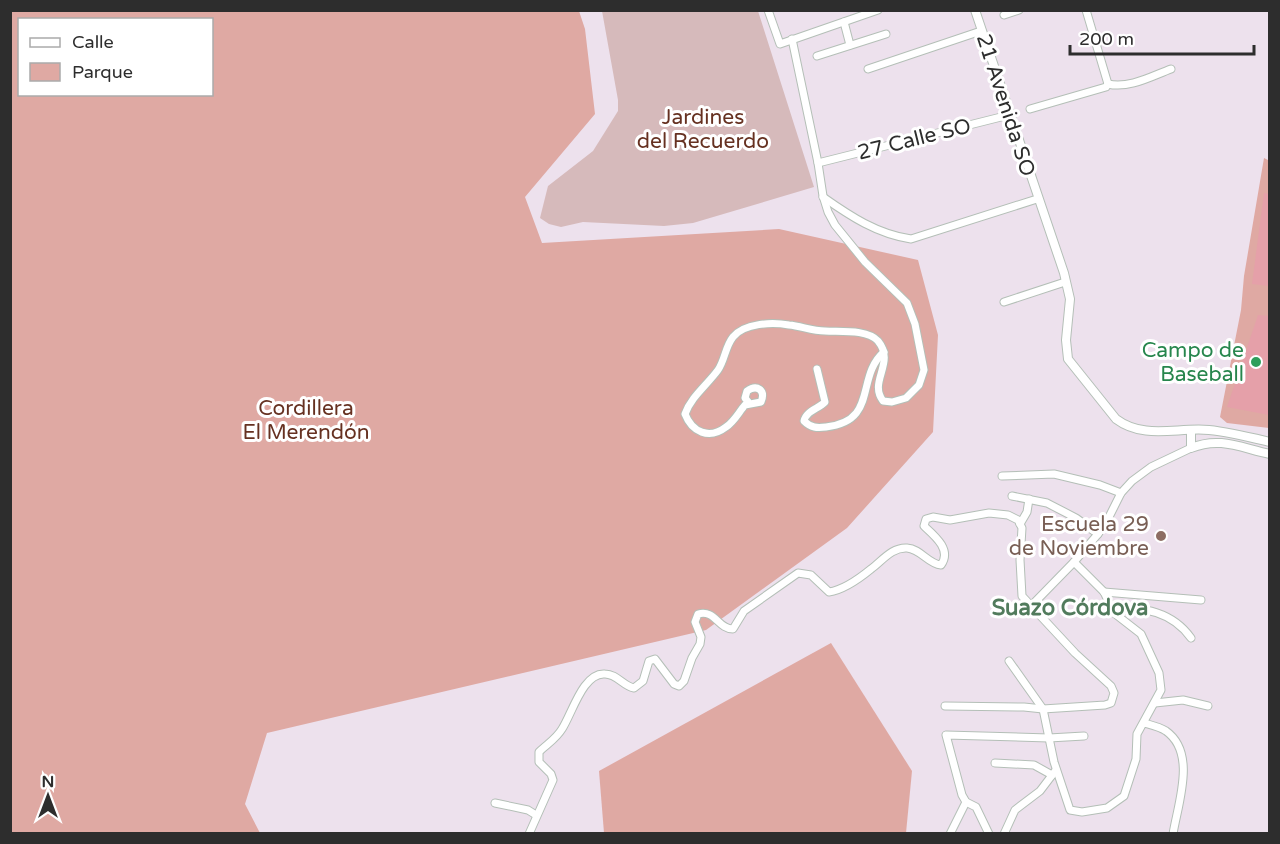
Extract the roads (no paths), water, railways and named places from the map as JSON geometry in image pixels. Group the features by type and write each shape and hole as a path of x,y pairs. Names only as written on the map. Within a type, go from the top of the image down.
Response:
{"street":[{"path":"768,10 779,44 878,10"},
{"name":"21 Avenida SO","path":"975,10 1064,273 1070,299 1066,340 1068,359 1116,419 1126,426 1152,432 1191,430"},
{"path":"1004,15 1018,10"},
{"path":"1030,109 1106,87 1107,82 1086,10"},
{"path":"842,22 845,38 849,42"},
{"path":"868,69 981,31"},
{"path":"818,56 849,42 886,34"},
{"path":"749,403 728,426 715,434 705,434 697,430 688,423 685,414 688,404 720,368 724,350 734,335 748,327 789,324 809,331 873,336 880,343 884,352 885,363 877,387 878,394 883,401 892,402 906,398 919,385 924,370 915,324 907,303 865,262 835,225 828,212 792,39"},
{"path":"1107,82 1122,85 1171,69"},
{"name":"27 Calle SO","path":"818,163 1009,116"},
{"path":"823,196 863,224 891,235 911,239 1038,199"},
{"path":"1004,302 1065,282"},
{"path":"817,369 825,402 805,416 804,421 817,428 834,426 847,422 858,413 864,402 874,364 884,352"},
{"path":"1191,448 1191,430 1219,431 1269,442"},
{"path":"1242,448 1245,436"},
{"path":"1032,605 1098,534 1121,493 1132,481 1151,467 1205,442 1216,442 1269,454"},
{"path":"1002,476 1054,474 1100,485 1121,493"},
{"path":"1012,496 1056,507 1098,534"},
{"path":"945,706 1043,709 1111,703 1114,693 1106,680 1075,653 1024,599 1021,590 1020,524 1028,512 1029,499"},
{"path":"530,834 536,815 553,780 539,762 538,755 561,730 576,700 590,680 604,673 630,687 637,687 643,681 647,663 653,659 658,662 674,684 682,685 700,644 701,637 695,622 698,614 704,612 712,615 723,627 733,629 744,611 794,575 808,574 826,591 833,592 870,570 884,557 898,549 914,549 934,564 941,565 945,559 943,549 939,541 924,526 925,520 929,518 950,520 989,513 1014,517 1020,524"},
{"path":"1009,661 1043,709 1054,772 1070,810 1082,812 1107,808 1124,796 1136,759 1137,734 1161,690 1159,673 1141,634 1114,613 1104,592 1074,562"},
{"path":"1104,592 1201,600"},
{"path":"1114,613 1145,610 1156,612 1174,620 1191,638"},
{"path":"1155,703 1183,700 1208,706"},
{"path":"1144,723 1166,730 1178,745 1182,758 1183,770 1173,834"},
{"path":"989,834 976,807 966,802 958,786 946,735 1049,738 1084,736"},
{"path":"995,763 1034,765 1054,772"},
{"path":"1004,834 1015,810 1040,791 1054,772"},
{"path":"950,834 966,802"},
{"path":"495,803 528,810 536,815"}],"place":[{"name":"Campo de Baseball","path":"1256,362"},
{"name":"Escuela 29 de Noviembre","path":"1161,536"}],"district":[{"name":"Suazo Córdova","path":"1070,607"}],"park label":[{"name":"Jardines del Recuerdo","path":"703,129"},
{"name":"Cordillera El Merendón","path":"306,420"}]}
